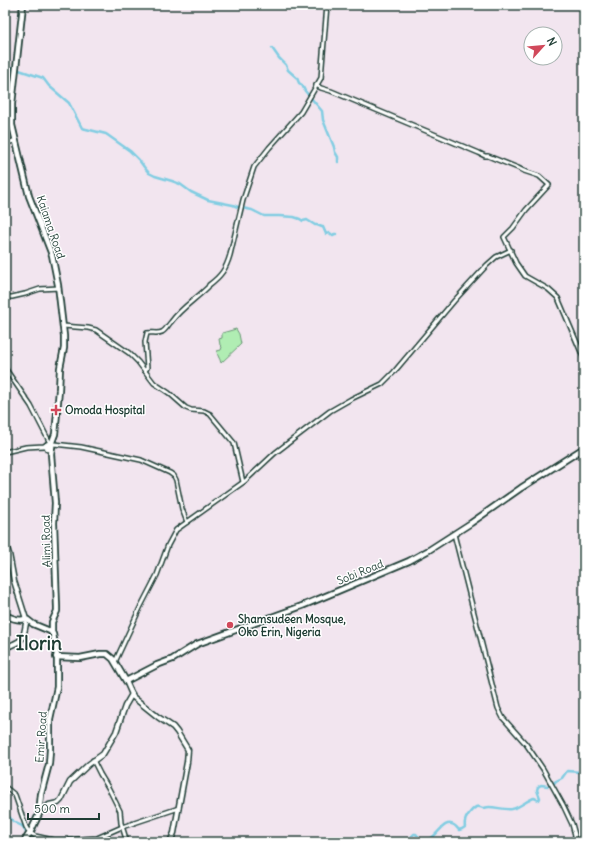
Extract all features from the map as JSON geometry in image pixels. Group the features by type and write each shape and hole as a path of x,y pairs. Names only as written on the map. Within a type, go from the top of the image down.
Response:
{"highway":[{"name":"Kaiama Road","path":"23,5 12,115 13,129 29,196 51,252 65,327 56,424 54,436 49,445 54,503 56,608 52,619 51,632"},
{"name":"Sobi Road","path":"127,681 174,659 197,644 298,608 409,561 480,518 522,487 584,448"},
{"name":"Emir Road","path":"5,616 24,620 51,632 54,639 56,657 56,688 49,721 48,761 38,813 26,837"},
{"name":"Emir Road","path":"36,625 52,634 56,657"},
{"path":"56,657 80,658 103,653 116,660 127,681"}],"main road":[{"path":"5,542 14,581 26,621 25,634 22,639 5,648"},
{"path":"127,681 131,694 135,700 173,727 188,750 187,768 171,842"},
{"path":"38,813 49,805 58,803 70,782 94,760 103,754 114,735 131,694"}],"street":[{"path":"145,371 147,368 145,342 147,333 164,331 182,309 197,298 217,279 223,271 228,263 241,208 254,167 301,112 321,78 326,5"},
{"path":"316,85 420,130 536,175 549,184 504,236 520,270 525,276 548,289 558,298 584,359"},
{"path":"5,143 16,140"},
{"path":"116,660 158,573 174,533 243,482 275,453 330,411 384,382 398,368 454,301 487,265 496,257 511,250"},
{"path":"5,297 18,296 40,288 58,288"},
{"path":"65,327 88,328 96,330 129,353 154,383 169,393 186,408 204,411 210,414 234,443 243,482"},
{"path":"5,368 31,406 49,445"},
{"path":"5,452 26,447 54,444 81,447 141,460 174,476 182,509 187,522"},
{"path":"454,534 498,708 504,719 538,761 554,789 572,824 575,835 574,842"},
{"path":"94,760 120,811 122,827 127,842"},
{"path":"5,787 15,795 26,827 26,837 35,836 51,839 71,840 97,838 122,827 179,808"}],"green space":[{"path":"236,329 239,334 241,344 221,363 217,353 217,351 221,350 222,347 219,339 222,338 222,333"}],"waterway":[{"path":"272,48 322,111 323,120 338,157 338,162"},
{"path":"5,63 10,67 43,78 49,86 69,103 82,128 106,134 130,151 149,173 180,184 191,192 208,200 233,205 240,208"},
{"path":"5,71 13,69"},
{"path":"242,208 252,210 264,216 294,217 303,221 307,220 322,227"},
{"path":"323,227 326,234 330,233 333,236 336,234"},
{"path":"408,842 414,834 416,834 420,839 430,839 441,828 449,824 455,825 459,830 462,829 465,827 465,819 476,807 512,809 534,798 539,800 540,798 537,790 538,787 541,785 552,785 562,778 567,771 581,772 584,786"},
{"path":"5,809 9,817 24,828 30,842"}],"place":[{"name":"Omoda Hospital","path":"56,410"},
{"name":"Shamsudeen Mosque, Oko Erin, Nigeria","path":"230,625"}],"district":[{"name":"Ilorin","path":"39,643"}]}
